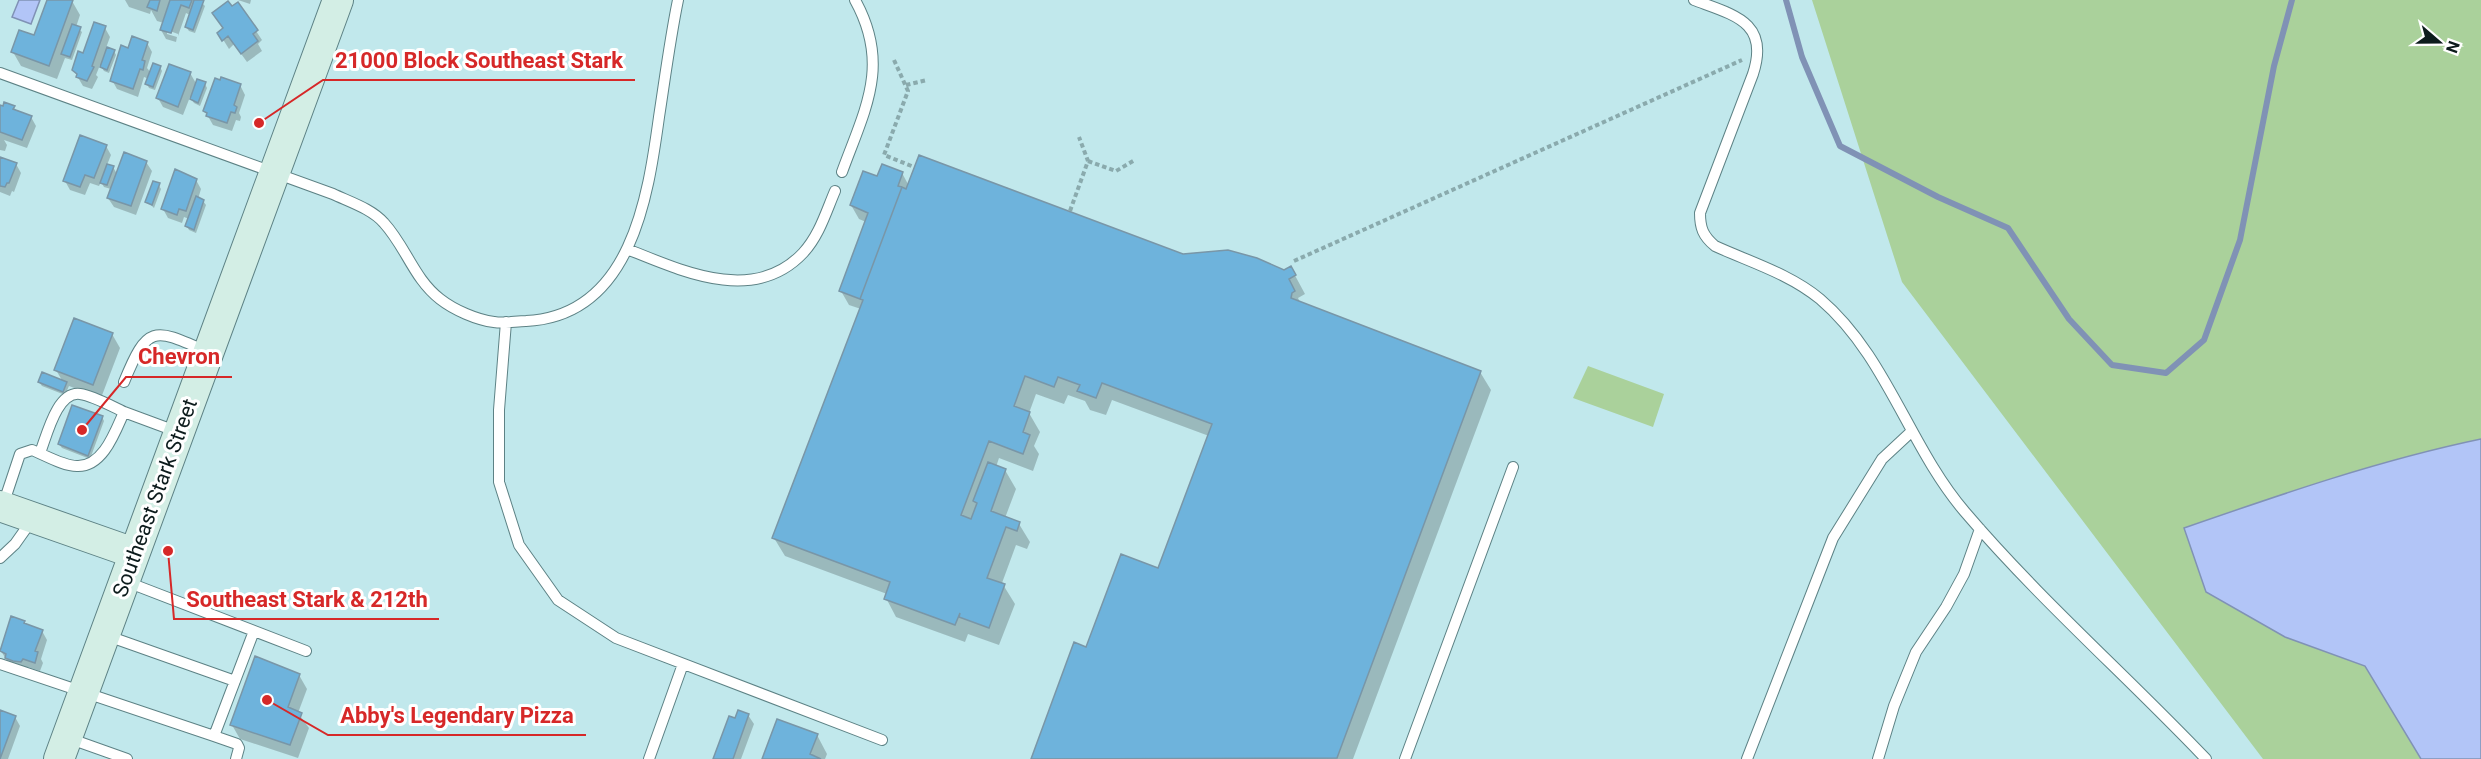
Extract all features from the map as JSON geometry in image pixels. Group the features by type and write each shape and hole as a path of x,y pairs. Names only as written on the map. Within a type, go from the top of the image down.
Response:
{"main road":[{"name":"Southeast Stark Street","path":"63,748 338,0"},
{"path":"1,506 134,553"}],"lane":[{"path":"0,73 364,208 383,221 420,279 440,299 467,314 494,322 541,320 579,307 600,288 618,266 627,249 642,213 651,172 678,0"},
{"path":"842,172 868,100 873,76 873,46 866,20 855,0"},
{"path":"1694,0 1744,21 1753,30 1758,43 1758,59 1700,213 1700,227 1705,238 1715,246 1787,277 1820,298 1851,331 1884,380 1931,466 1980,529 2026,579 2144,693 2206,759"},
{"path":"627,249 689,274 723,280 754,279 780,271 804,252 820,227 835,191"},
{"path":"506,322 499,410 499,482 519,545 558,600 616,638 882,740"},
{"path":"124,382 135,353 151,336 161,333 208,352"},
{"path":"40,453 58,405 69,395 80,394 178,432"},
{"path":"1,506 20,454 32,450 75,466 86,465 100,458 124,412"},
{"path":"1747,759 1833,538 1882,459 1911,432"},
{"path":"1405,759 1513,467"},
{"path":"0,558 15,544 34,518"},
{"path":"1878,759 1894,706 1916,651 1946,607 1964,573 1980,529"},
{"path":"124,581 306,651"},
{"path":"214,736 254,631"},
{"path":"104,634 235,681"},
{"path":"0,664 237,744 239,748 236,759"},
{"path":"648,759 683,664"},
{"path":"63,748 127,759"}],"path":[{"path":"1294,261 1742,59 1758,59"},
{"path":"894,60 908,91 884,155 914,166"},
{"path":"906,85 927,80"},
{"path":"1070,212 1088,161 1079,137"},
{"path":"1088,161 1116,171 1135,160"}],"green space":[{"path":"1812,0 2481,0 2481,439 2368,467 2184,529 2285,637 2365,666 2421,759 2263,759 1902,282"},
{"path":"1588,366 1664,394 1653,427 1573,398"}],"water":[{"path":"19,0 40,0 31,24 12,17"},
{"path":"2481,439 2481,759 2421,759 2365,666 2285,637 2206,592 2184,528 2368,467"}],"building":[{"path":"47,0 73,0 49,66 11,52 19,30 34,35"},
{"path":"150,0 160,0 157,11 147,7"},
{"path":"170,0 192,0 189,8 181,5 171,33 160,30"},
{"path":"194,0 204,0 193,30 185,27"},
{"path":"228,1 232,6 238,2 258,30 253,34 258,41 241,54 228,36 222,41 217,33 223,28 212,13"},
{"path":"94,22 106,26 92,66 94,67 87,81 76,77 77,74 72,70 78,51 83,53"},
{"path":"72,24 81,27 70,57 61,54"},
{"path":"132,36 148,42 142,60 145,61 143,70 140,69 133,89 110,81 121,45 128,48"},
{"path":"107,47 115,50 107,70 100,67"},
{"path":"153,63 161,66 153,87 145,84"},
{"path":"169,64 191,72 178,107 156,98"},
{"path":"221,77 241,84 234,105 237,107 235,113 231,112 227,123 206,116 207,113 203,111 215,78 220,80"},
{"path":"197,79 206,82 198,103 190,99"},
{"path":"4,102 15,106 13,109 32,116 22,140 0,132 0,105 3,106"},
{"path":"80,135 107,145 94,178 85,175 80,187 63,181"},
{"path":"124,152 147,161 131,206 107,198"},
{"path":"919,155 1183,254 1228,250 1257,258 1284,270 1291,266 1296,275 1289,279 1295,291 1291,298 1481,371 1337,758 1031,759 1074,642 1086,647 1121,554 1158,568 1212,424 1102,383 1096,398 1077,391 1080,385 1058,377 1054,387 1025,376 1014,406 1030,412 1023,432 1030,435 1023,454 989,441 961,515 971,519 977,503 973,501 988,462 1006,469 991,511 1020,522 1017,531 1006,527 987,578 1005,584 989,628 959,617 960,613 955,625 884,599 890,582 772,538 863,300 860,299 902,187 906,189"},
{"path":"0,157 17,163 5,187 0,186"},
{"path":"107,164 114,166 107,185 100,183"},
{"path":"882,164 903,172 898,186 902,187 860,299 839,291 868,213 850,205 863,171 877,176"},
{"path":"175,169 197,179 186,211 179,209 177,215 161,209"},
{"path":"153,181 160,183 152,205 145,202"},
{"path":"196,196 204,200 194,230 185,226"},
{"path":"74,318 113,333 93,385 54,370"},
{"path":"42,372 67,382 63,392 38,382"},
{"path":"72,405 103,416 88,456 58,444"},
{"path":"11,616 43,630 35,651 38,652 35,663 23,659 21,662 13,661 5,658 6,654 0,651"},
{"path":"255,656 300,674 288,707 302,713 290,745 230,725"},
{"path":"0,710 16,716 0,759"},
{"path":"738,710 749,714 733,759 713,759 729,716 735,718"},
{"path":"777,719 818,734 810,754 821,759 762,759"}],"waterway":[{"path":"1786,0 1802,57 1840,146 1938,197 2008,228 2069,319 2112,365 2166,373 2204,340 2240,240 2274,66 2292,0"}],"place":[{"name":"21000 Block Southeast Stark","path":"259,123"},
{"name":"Chevron","path":"82,430"},
{"name":"Southeast Stark & 212th","path":"168,551"},
{"name":"Abby's Legendary Pizza","path":"267,700"}]}
